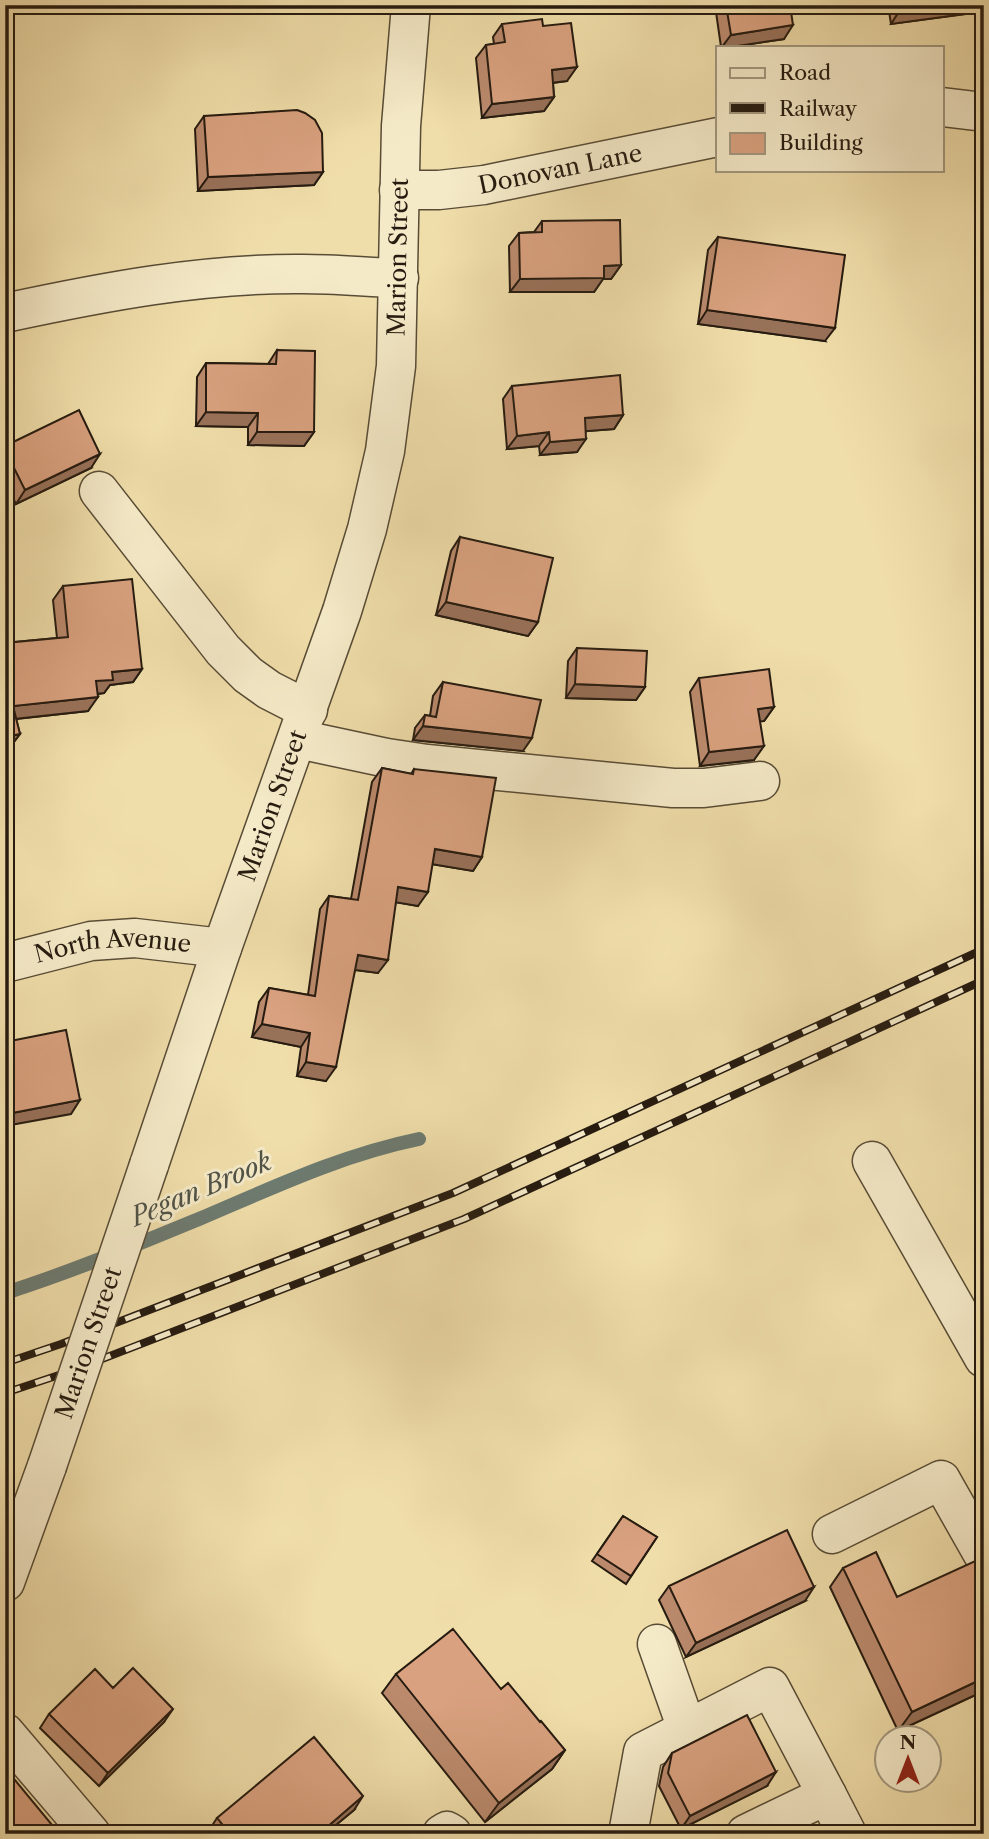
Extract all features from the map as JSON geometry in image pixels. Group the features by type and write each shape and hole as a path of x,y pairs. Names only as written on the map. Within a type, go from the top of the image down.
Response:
{"street":[{"name":"Marion Street","path":"5,1582 47,1466 222,948 303,725 367,529 384,452 396,366 401,126 411,5"},
{"path":"944,107 984,112"},
{"name":"Donovan Lane","path":"399,190 439,190 484,185 716,137"},
{"path":"5,313 89,295 226,277 302,274 399,278"},
{"path":"100,491 223,650 248,675 269,690 303,725 356,752 427,764 673,788 704,788 761,781"},
{"name":"North Avenue","path":"5,963 102,941 135,938 222,948"},
{"path":"872,1161 984,1359"},
{"path":"832,1534 941,1480 984,1556"},
{"path":"657,1644 687,1730"},
{"path":"628,1834 643,1752 770,1686 847,1834"},
{"path":"5,1733 91,1834"},
{"path":"746,1834 827,1795"},
{"path":"442,1834 447,1831 452,1834"}],"building":[{"path":"726,5 790,5 793,25 731,35"},
{"path":"900,5 939,5 900,10"},
{"path":"542,19 543,26 571,23 577,67 552,70 554,97 492,104 486,45 505,42 502,24"},
{"path":"297,110 315,120 322,133 323,172 208,177 204,116"},
{"path":"620,220 621,265 604,266 604,278 520,279 519,233 542,232 542,221"},
{"path":"718,237 845,255 835,328 707,310"},
{"path":"277,350 315,351 314,432 257,432 258,413 206,412 206,363 276,364"},
{"path":"620,375 623,415 585,418 586,439 550,442 549,432 517,436 512,386"},
{"path":"79,410 100,454 25,490 5,446"},
{"path":"460,537 553,558 538,622 446,602"},
{"path":"132,579 142,669 112,672 113,680 96,681 98,697 13,706 20,734 5,737 5,643 68,637 63,586"},
{"path":"577,648 647,651 645,687 575,684"},
{"path":"769,669 774,707 758,709 764,746 709,752 699,678"},
{"path":"443,682 541,700 532,738 423,726 425,715 436,717"},
{"path":"382,768 413,774 414,769 496,778 482,857 435,849 428,892 398,887 388,960 358,955 336,1067 306,1062 310,1033 262,1024 269,988 315,996 329,896 358,900"},
{"path":"66,1030 80,1100 7,1114 5,1042"},
{"path":"623,1516 657,1537 631,1576 597,1554"},
{"path":"787,1530 814,1587 696,1643 669,1586"},
{"path":"876,1552 897,1597 984,1557 984,1678 912,1712 843,1568"},
{"path":"453,1629 501,1689 508,1683 565,1750 499,1803 396,1674"},
{"path":"133,1668 173,1709 108,1773 49,1714 95,1669 113,1688"},
{"path":"747,1715 776,1772 690,1816 668,1773 672,1753"},
{"path":"314,1737 363,1796 319,1834 230,1834 217,1818"},
{"path":"5,1768 57,1831 54,1834 5,1834"}],"waterway":[{"name":"Pegan Brook","path":"5,1293 103,1258 334,1163 419,1139"}],"railway":[{"path":"5,1363 61,1344 453,1193 984,949"},
{"path":"5,1393 71,1371 464,1219 984,980"}]}
